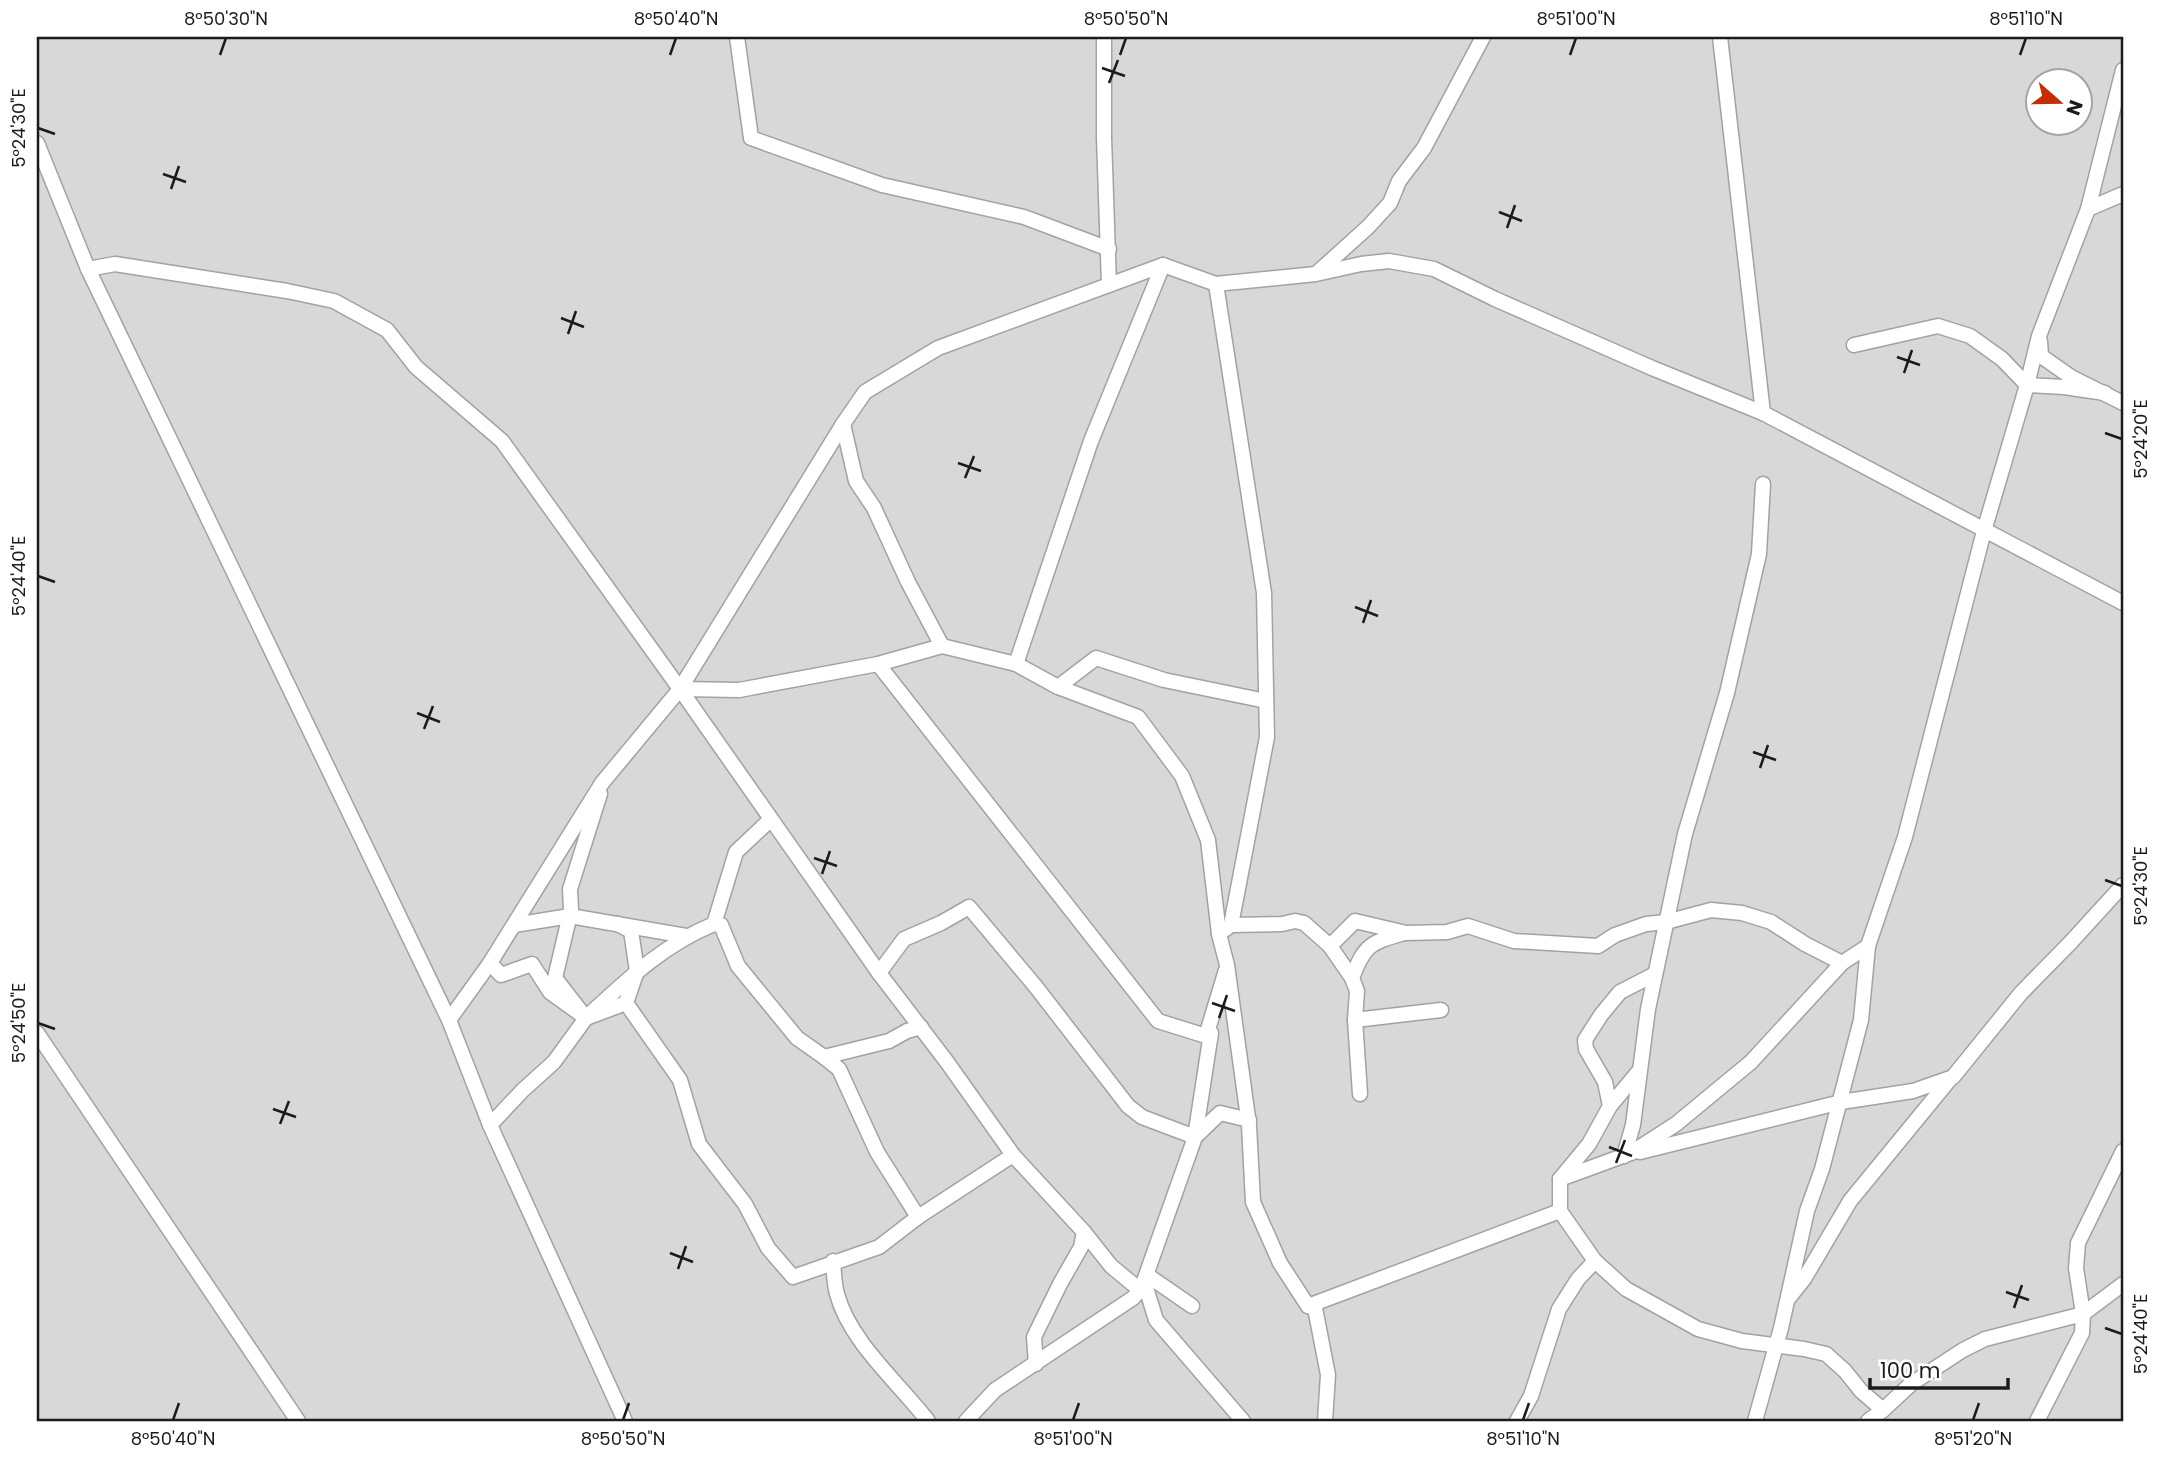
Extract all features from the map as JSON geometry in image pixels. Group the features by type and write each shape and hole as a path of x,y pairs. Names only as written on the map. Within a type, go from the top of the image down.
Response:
{"street":[{"path":"737,37 751,138 882,184 1024,217 1109,248"},
{"path":"1093,37 1106,57"},
{"path":"1104,37 1109,285"},
{"path":"1316,274 1390,203 1399,181 1424,148 1483,37"},
{"path":"1720,37 1763,413"},
{"path":"1755,1421 1776,1346 1807,1211 1841,1102 1861,1020 1868,946 1905,837 1984,531 2039,336 2088,209 2123,70"},
{"path":"37,144 88,269 449,1020 490,1125 625,1421"},
{"path":"2088,209 2123,194"},
{"path":"449,1020 490,963 603,783 680,689 843,424 866,392 938,348 1163,265 1216,284 1316,274 1389,261 1434,269 1652,368 1763,413 2123,603"},
{"path":"88,269 115,264 287,290 334,301 387,330 416,367 502,441 879,973 1013,1155 1084,1232 1111,1266 1192,1306"},
{"path":"1016,664 1091,441 1163,265"},
{"path":"1216,284 1264,593 1267,737 1225,929"},
{"path":"1854,345 1938,327 1970,336 2003,359 2027,385 2105,393"},
{"path":"2039,336 2041,356 2071,377 2123,403"},
{"path":"843,424 856,481 874,508 908,582 942,646"},
{"path":"1624,1156 1633,1125 1655,974 1685,834 1727,694 1750,598 1759,554 1763,484"},
{"path":"680,689 740,690 878,664 942,646 1016,664 1058,687 1138,718 1182,776 1208,840 1225,929 1227,965 1249,1120 1253,1202 1280,1264 1308,1306 1315,1308 1328,1375 1325,1421"},
{"path":"1058,687 1096,658 1164,680 1266,701"},
{"path":"878,664 1158,1021 1206,1036 1211,1033 1195,1137 1144,1282 1133,1298 995,1390 966,1421"},
{"path":"586,1018 555,978 570,916 570,889 595,817 603,783"},
{"path":"714,924 736,852 770,820"},
{"path":"1787,1300 1804,1279 1850,1201 2021,993 2123,885"},
{"path":"879,973 904,939 970,907 1128,1106 1142,1117 1195,1137"},
{"path":"1352,978 1367,948 1380,940 1406,933 1447,932 1468,926 1514,941 1598,946 1615,935 1646,925 1711,910 1742,913 1771,922 1842,963"},
{"path":"514,925 570,916 686,936"},
{"path":"1225,929 1295,921 1304,923 1330,946 1352,978 1357,991 1355,1020 1360,1094"},
{"path":"1330,946 1355,921 1406,933"},
{"path":"614,922 631,931 637,971 626,1003"},
{"path":"490,1125 554,1062 586,1018 637,971 686,936 714,924 721,925 738,966 770,1006 797,1038 839,1069 877,1152 918,1217"},
{"path":"1624,1156 1676,1124 1751,1062 1842,963 1868,946"},
{"path":"490,963 502,975 532,964 550,992 586,1018"},
{"path":"1206,1036 1227,965"},
{"path":"1610,1106 1605,1082 1586,1049 1585,1040 1620,992 1655,974"},
{"path":"586,1018 626,1003"},
{"path":"626,1003 680,1080 699,1144 745,1204 768,1248 793,1277 879,1247 918,1217 1013,1155"},
{"path":"1355,1020 1441,1010"},
{"path":"824,1057 859,1051 921,1027"},
{"path":"37,1033 298,1421"},
{"path":"1640,1070 1610,1106 1589,1144 1560,1179 1560,1212 1595,1261 1626,1289 1698,1329 1742,1340 1826,1354 1883,1410"},
{"path":"1560,1179 1624,1156 1841,1102 1913,1091 1952,1077"},
{"path":"1195,1137 1220,1113 1249,1120"},
{"path":"2036,1421 2082,1333 2083,1314 2076,1268 2078,1243 2123,1151"},
{"path":"1308,1306 1560,1212"},
{"path":"1036,1364 1034,1337 1081,1247 1084,1232"},
{"path":"833,1261 837,1294 850,1324 873,1358 928,1421"},
{"path":"1517,1421 1531,1396 1559,1309 1578,1279 1595,1261"},
{"path":"1144,1282 1156,1320 1243,1421"},
{"path":"1868,1421 1911,1384 1984,1339 2083,1314 2123,1284"}],"shaded area":[{"path":"37,37 2123,37 2123,1421 37,1421"}]}
